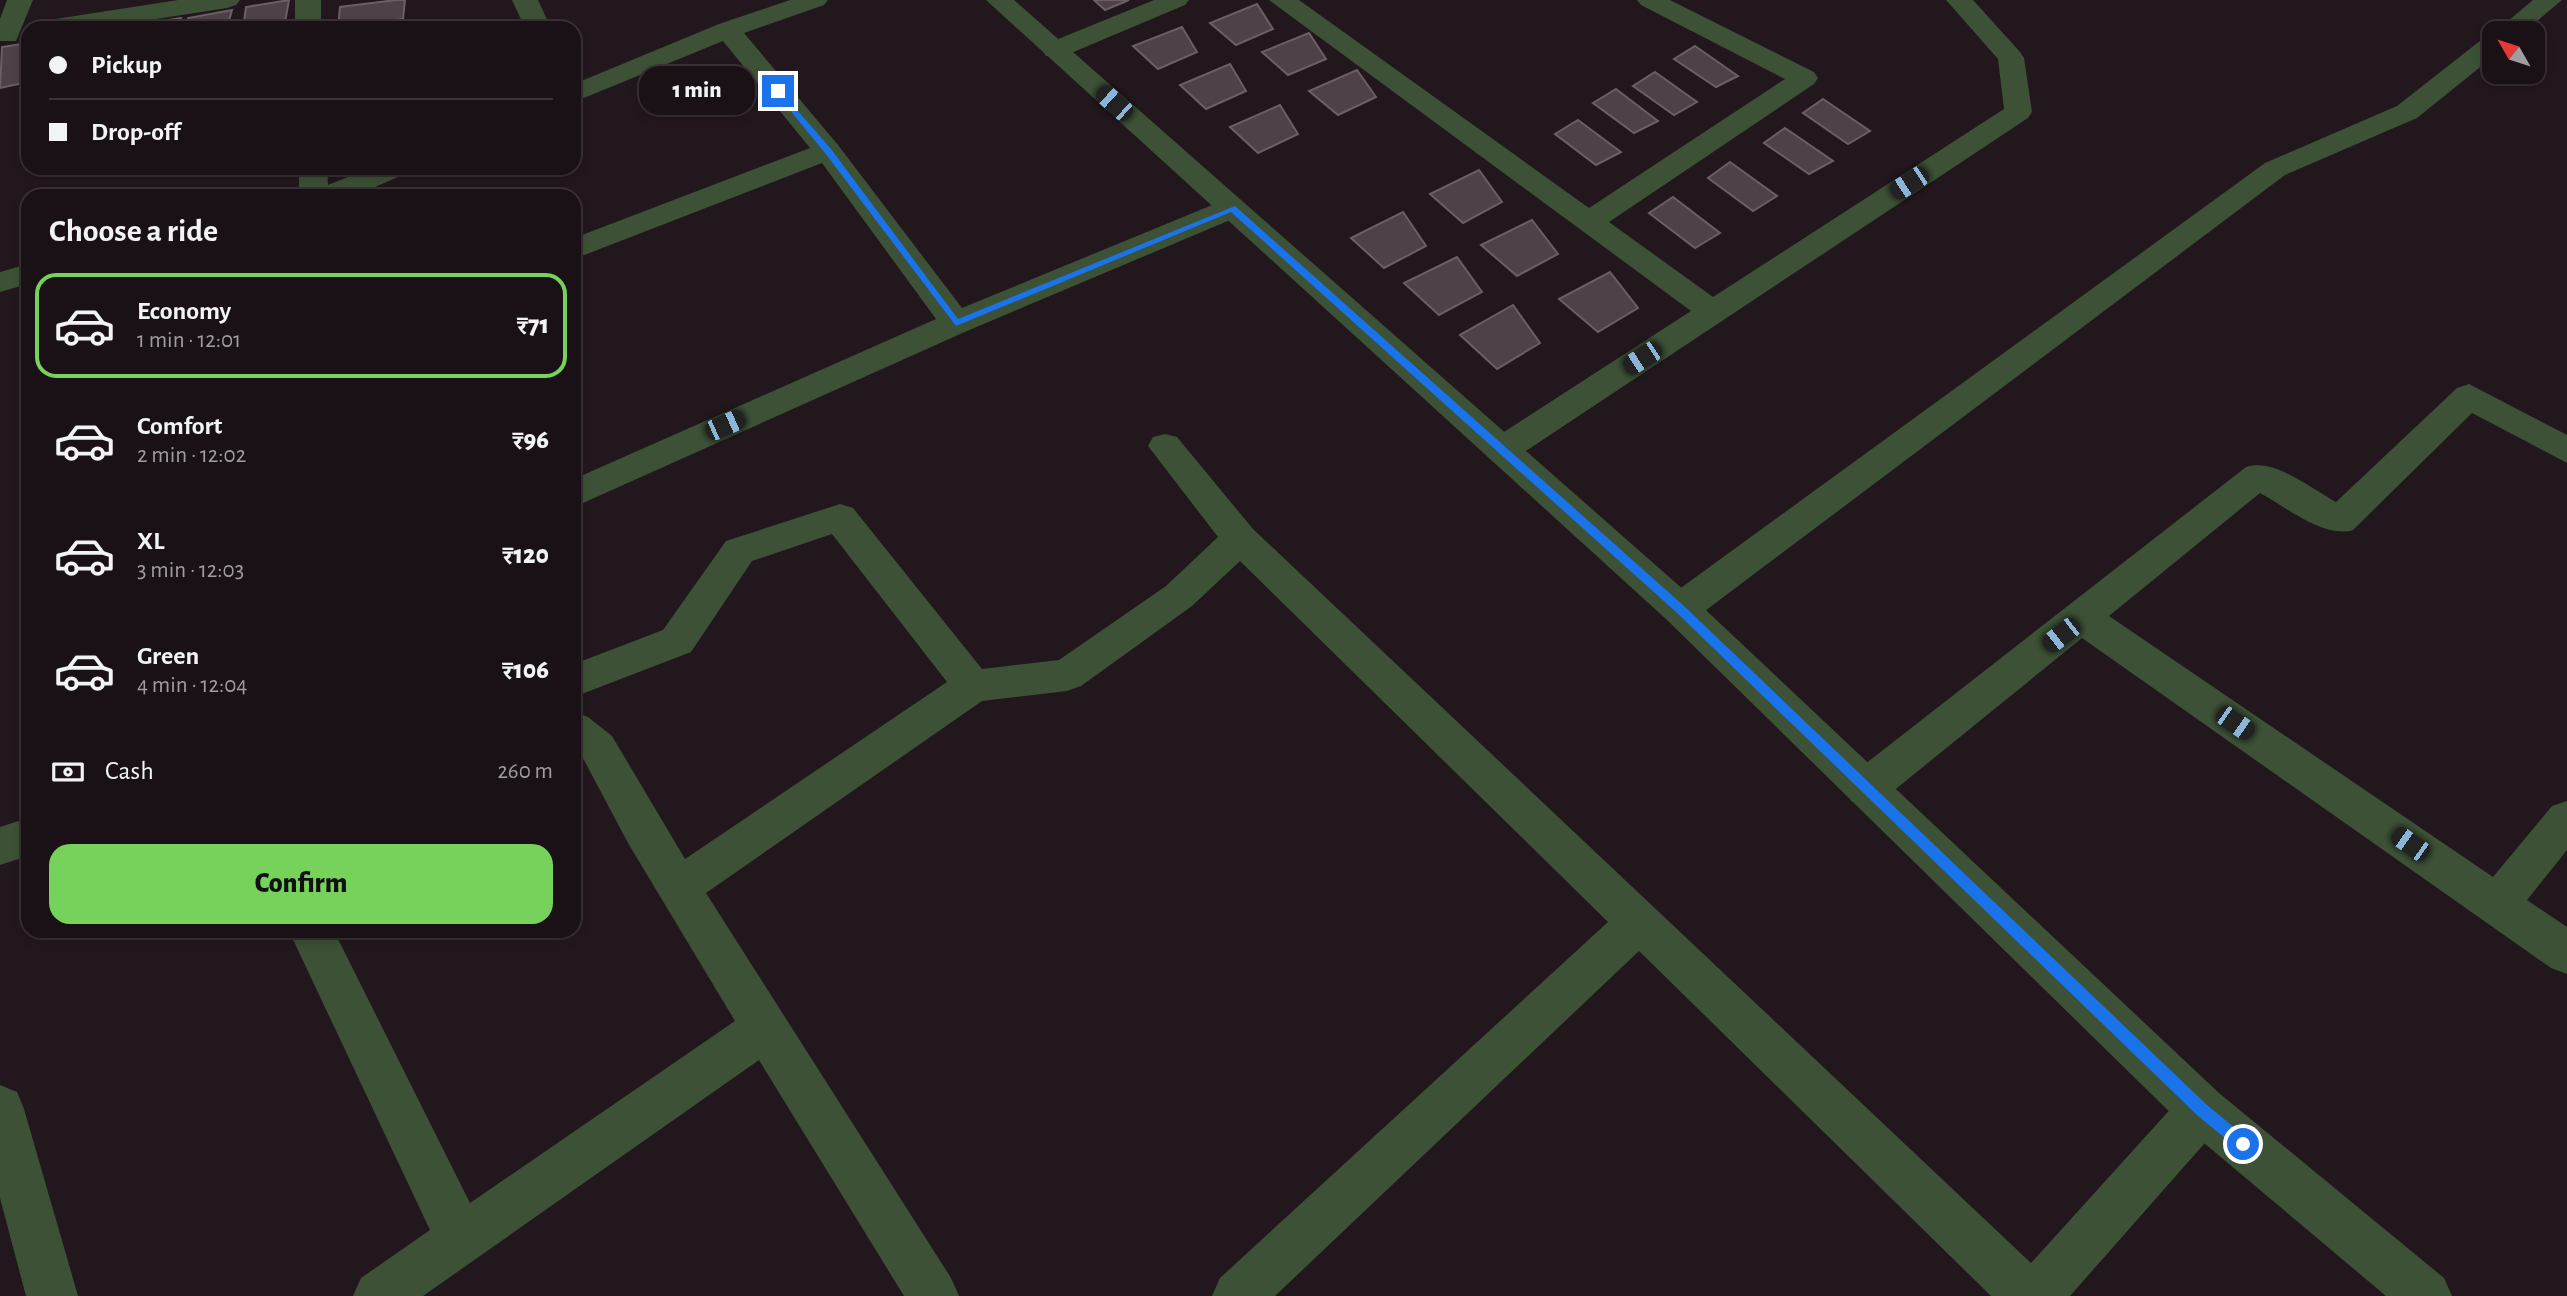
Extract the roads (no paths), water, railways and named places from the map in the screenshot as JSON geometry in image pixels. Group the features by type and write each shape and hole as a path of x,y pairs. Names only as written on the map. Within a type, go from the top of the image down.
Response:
{"street":[{"path":"12,34 20,0"},
{"path":"94,21 227,0"},
{"path":"307,0 308,21"},
{"path":"525,0 535,21"},
{"path":"581,85 815,0"},
{"path":"999,0 1680,609 2202,1110 2426,1296"},
{"path":"1055,50 1176,0"},
{"path":"1282,0 1713,312"},
{"path":"1588,222 1804,79 1650,0"},
{"path":"1502,450 2018,111 2011,58 1959,0"},
{"path":"2522,21 2549,0"},
{"path":"727,30 828,151 956,323"},
{"path":"1680,609 2275,169 2407,111 2482,52"},
{"path":"581,246 828,151"},
{"path":"345,189 378,175"},
{"path":"581,491 956,323 1232,208"},
{"path":"0,282 21,276"},
{"path":"1866,788 2083,618 2258,476 2340,520 2469,396 2567,450"},
{"path":"1165,446 1240,540 2028,1296"},
{"path":"581,678 677,641 739,551 840,518 974,686"},
{"path":"678,888 974,686 1067,675 1179,596 1240,540"},
{"path":"2083,618 2567,953"},
{"path":"581,735 598,748 678,888 933,1296"},
{"path":"2497,904 2567,820"},
{"path":"0,846 21,839"},
{"path":"1238,1296 1639,922"},
{"path":"314,938 461,1239"},
{"path":"379,1296 765,1028"},
{"path":"0,1109 52,1296"},
{"path":"2036,1296 2202,1110"}]}
